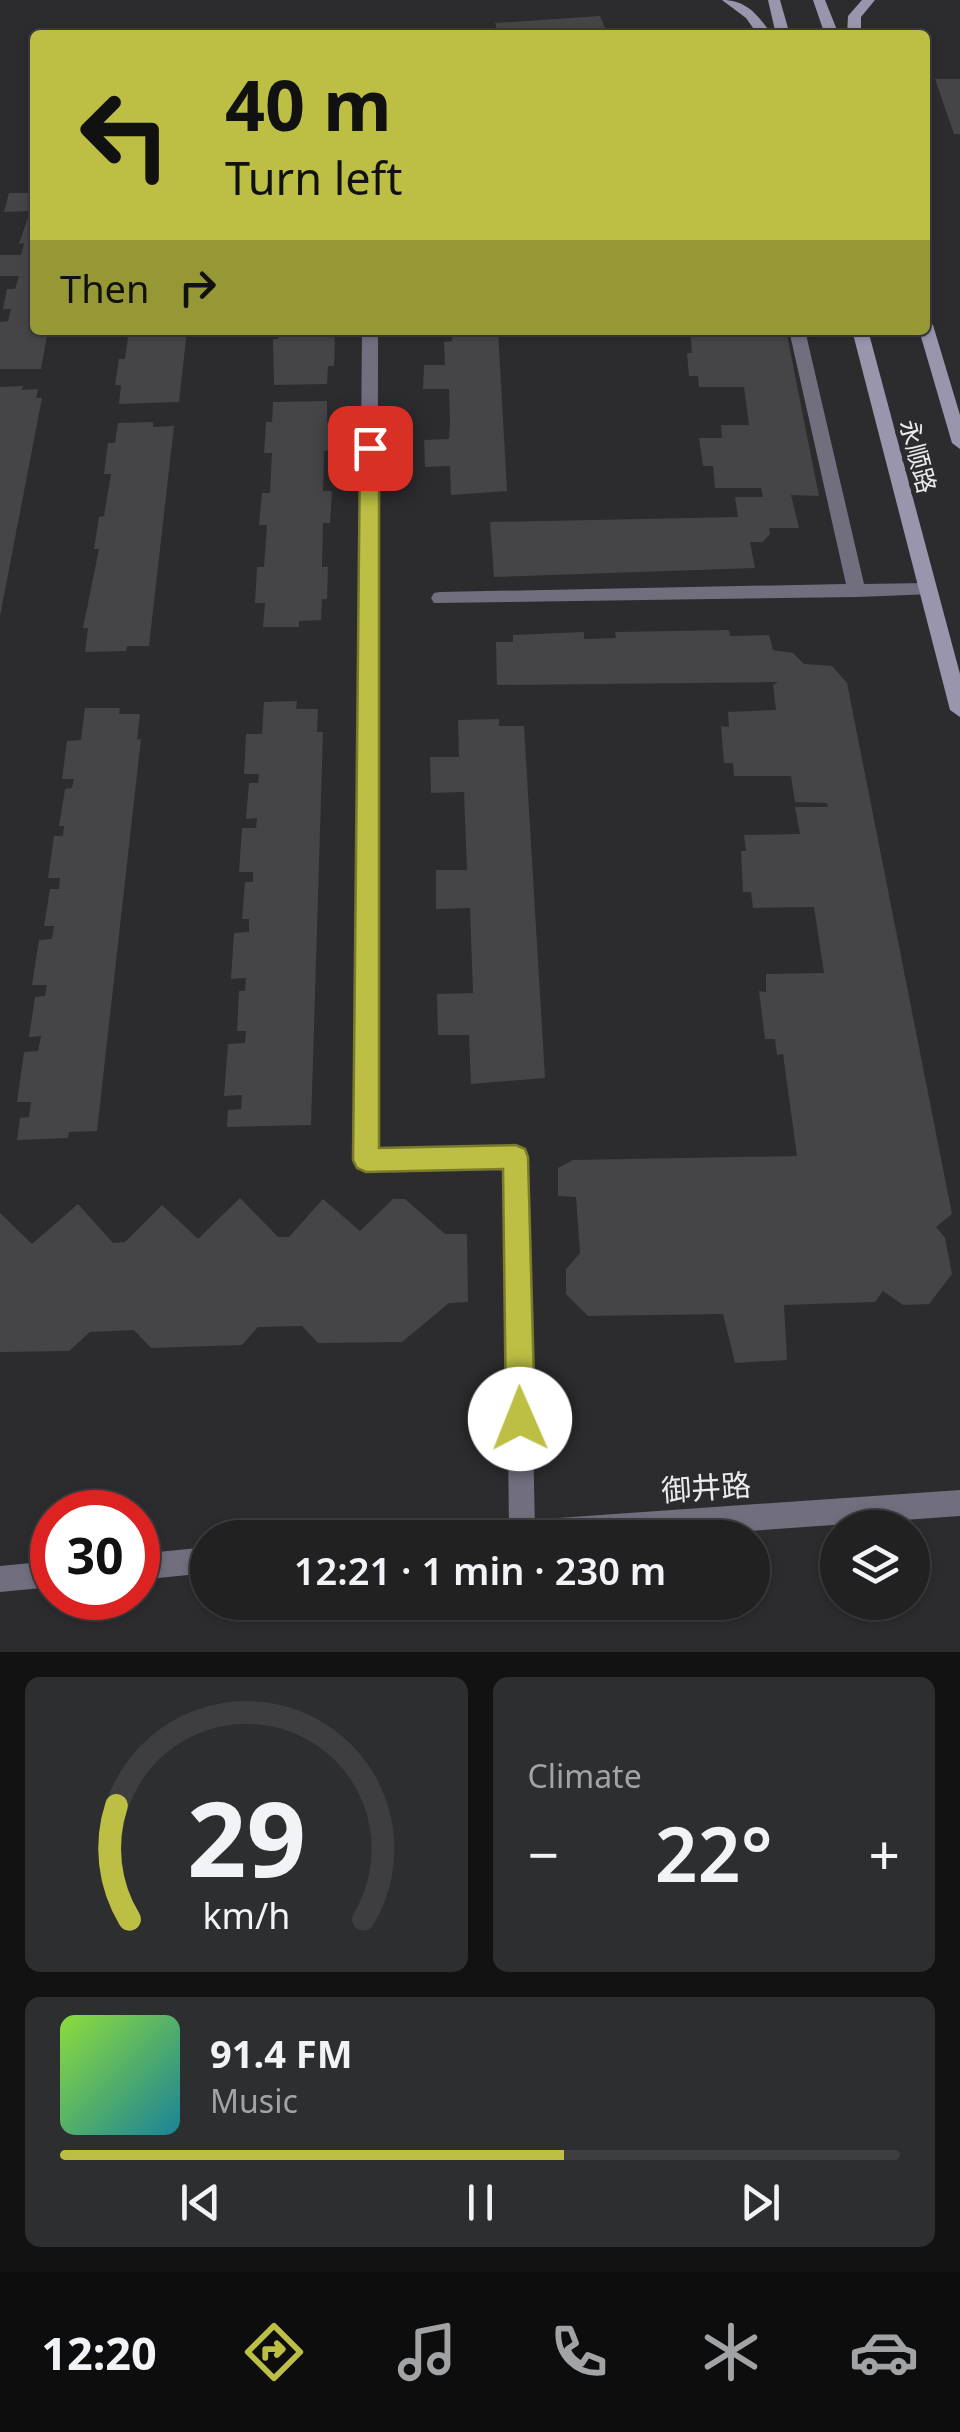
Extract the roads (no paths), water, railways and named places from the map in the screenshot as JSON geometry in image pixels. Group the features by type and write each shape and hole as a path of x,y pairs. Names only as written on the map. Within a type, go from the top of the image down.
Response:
{"main road":[{"path":"728,0 751,15 762,30"},
{"path":"774,0 782,30"},
{"path":"819,0 830,30"},
{"path":"854,30 855,16 868,0"},
{"name":"永顺路","path":"861,335 960,710"},
{"name":"永顺路","path":"928,335 960,443"}],"street":[{"path":"370,335 366,1160 516,1157 522,1520"},
{"path":"798,335 857,591"},
{"path":"440,598 928,588"},
{"name":"御井路","path":"703,1520 960,1503"},
{"path":"160,1564 190,1562"},
{"path":"0,1579 30,1576"}]}
